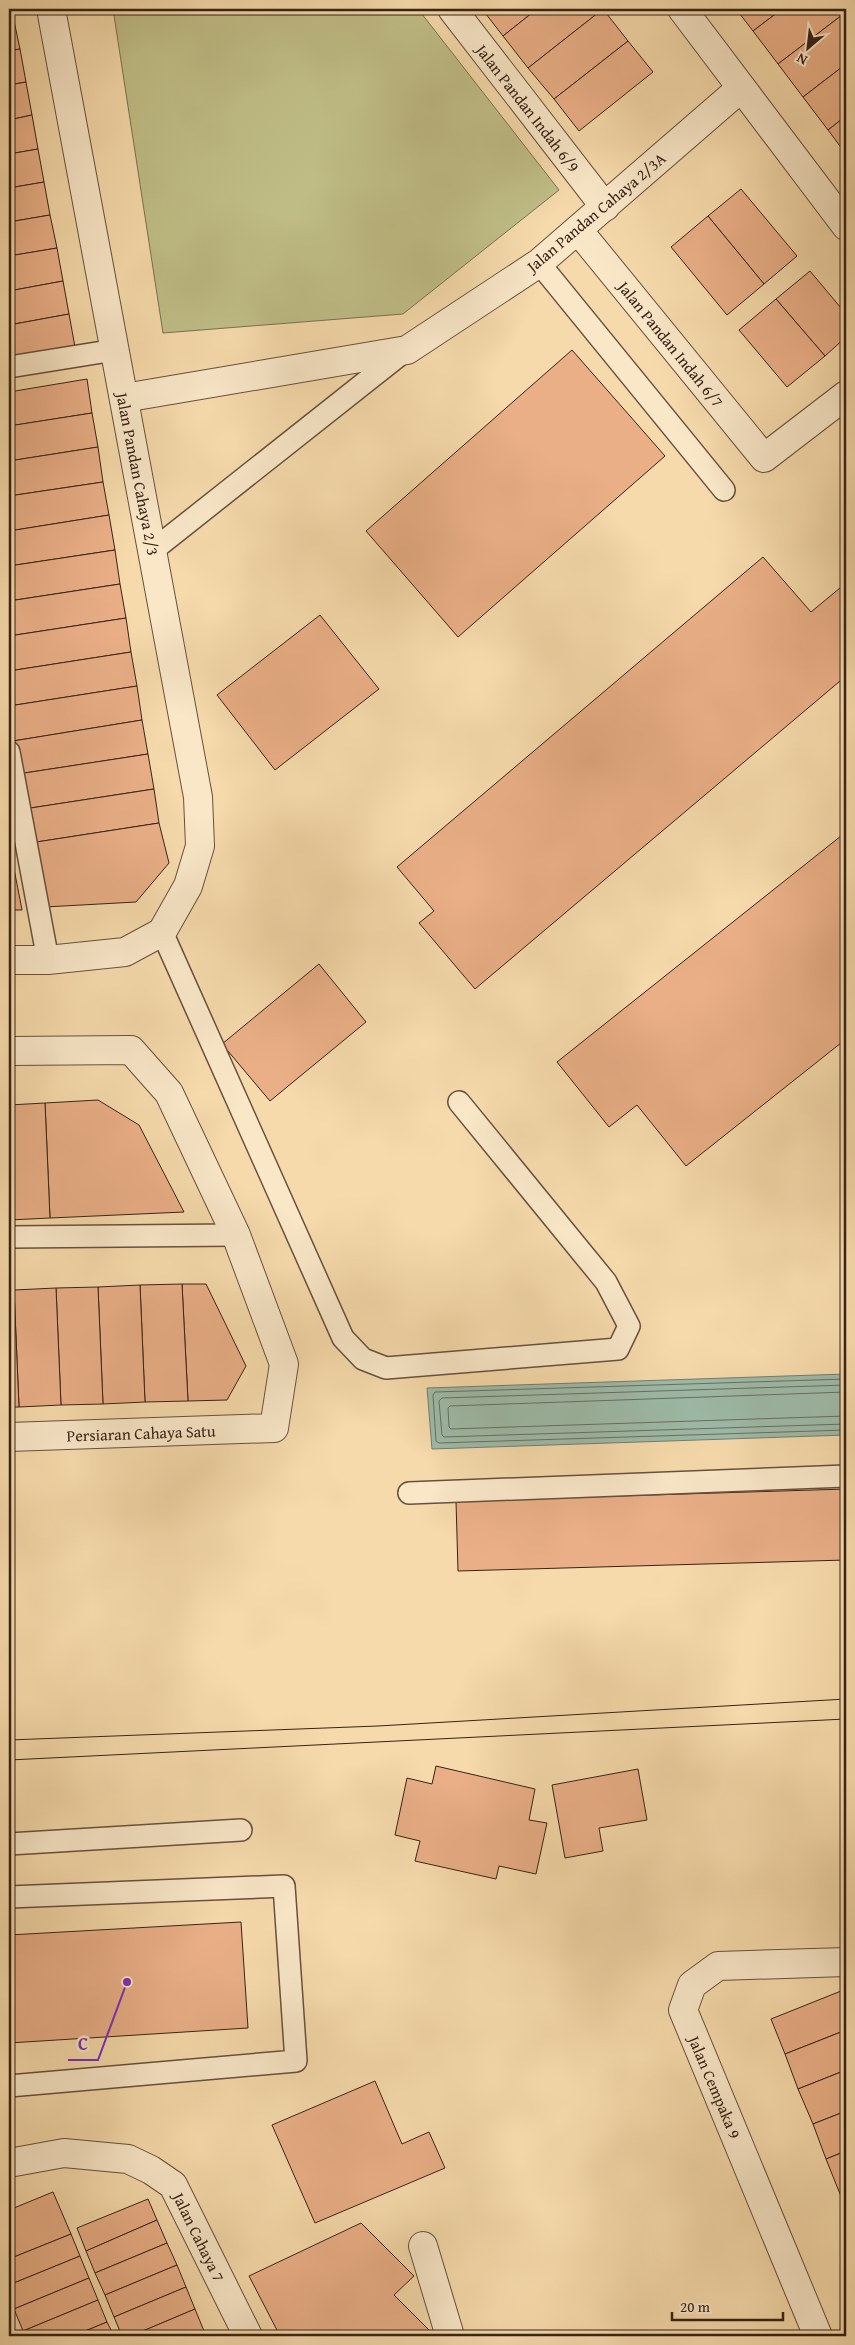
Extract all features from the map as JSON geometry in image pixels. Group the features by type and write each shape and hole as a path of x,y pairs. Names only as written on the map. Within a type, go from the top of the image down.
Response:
{"street":[{"name":"Jalan Pandan Cahaya 2/3","path":"51,9 198,797 200,846 188,886 162,932"},
{"name":"Jalan Pandan Indah 6/9","path":"452,9 605,207"},
{"path":"682,9 846,226"},
{"name":"Jalan Pandan Cahaya 2/3A","path":"124,398 406,350 539,263 742,88"},
{"name":"Jalan Pandan Indah 6/7","path":"578,230 764,458 846,395"},
{"path":"9,960 48,960 125,952 162,932"},
{"path":"9,1051 131,1050 169,1094 236,1235"},
{"name":"Persiaran Cahaya Satu","path":"9,1438 274,1428 284,1364 236,1235"},
{"name":"Jalan Cempaka 9","path":"818,2336 683,2010 692,1985 718,1966 846,1962"},
{"name":"Jalan Cahaya 7","path":"9,2163 64,2153 128,2159 151,2170 173,2185 248,2336"},
{"path":"423,2246 450,2336"}],"lane":[{"path":"539,263 724,490"},
{"path":"9,367 115,350"},
{"path":"152,551 406,350"},
{"path":"9,752 48,960"},
{"path":"162,932 343,1338 363,1359 386,1368 618,1349 629,1326 606,1282 460,1102"},
{"path":"9,1237 236,1235"},
{"path":"409,1493 846,1476"},
{"path":"9,1844 241,1830"},
{"path":"9,1897 284,1886 296,2060 9,2086"}],"shaded area":[{"path":"113,9 418,9 559,190 403,314 163,333"}],"water":[{"path":"846,1374 846,1435 432,1449 427,1388"}],"building":[{"path":"482,9 537,9 503,36"},
{"path":"537,9 603,9 528,68 503,36"},
{"path":"603,9 628,41 554,99 528,68"},
{"path":"736,9 782,9 753,31"},
{"path":"782,9 846,9 846,12 778,64 753,31"},
{"path":"846,12 846,64 803,97 778,64"},
{"path":"13,16 20,49 9,51 9,17"},
{"path":"628,41 653,72 579,131 554,99"},
{"path":"20,49 26,82 9,85 9,51"},
{"path":"846,64 846,116 828,130 803,97"},
{"path":"26,82 32,115 9,120 9,85"},
{"path":"32,115 38,149 9,154 9,120"},
{"path":"846,116 846,154 828,130"},
{"path":"38,149 44,182 9,188 9,154"},
{"path":"44,182 50,215 9,222 9,188"},
{"path":"741,189 797,256 764,284 708,216"},
{"path":"50,215 57,248 9,256 9,222"},
{"path":"708,216 764,284 727,315 671,247"},
{"path":"57,248 63,281 9,291 9,256"},
{"path":"810,271 846,314 846,337 825,356 776,299"},
{"path":"63,281 69,314 9,325 9,291"},
{"path":"776,299 825,356 787,387 739,330"},
{"path":"69,314 75,347 9,359 9,325"},
{"path":"572,350 665,456 458,637 366,531"},
{"path":"87,379 92,413 9,426 9,392"},
{"path":"92,413 98,447 9,461 9,426"},
{"path":"98,447 103,482 9,496 9,461"},
{"path":"103,482 109,515 9,531 9,496"},
{"path":"109,515 115,550 9,566 9,531"},
{"path":"115,550 120,584 9,601 9,566"},
{"path":"763,557 811,612 846,583 846,676 475,989 419,923 434,911 397,867"},
{"path":"120,584 126,618 9,636 9,601"},
{"path":"320,615 379,689 275,770 217,695"},
{"path":"126,618 131,652 9,671 9,636"},
{"path":"131,652 137,686 9,706 9,671"},
{"path":"137,686 142,720 13,741 9,706"},
{"path":"142,720 148,754 18,774 13,741"},
{"path":"148,754 154,789 24,809 18,774"},
{"path":"154,789 159,823 30,843 24,809"},
{"path":"159,823 169,863 136,902 45,907 30,843"},
{"path":"846,832 846,1039 686,1166 637,1105 609,1127 557,1062"},
{"path":"10,848 22,910 9,910"},
{"path":"319,964 366,1022 270,1101 222,1044"},
{"path":"98,1100 139,1125 184,1212 50,1218 45,1103"},
{"path":"45,1103 50,1218 9,1220 9,1105"},
{"path":"182,1284 206,1284 246,1366 227,1400 188,1401"},
{"path":"182,1284 188,1401 145,1402 140,1285"},
{"path":"140,1285 145,1402 103,1404 98,1287"},
{"path":"98,1287 103,1404 61,1405 56,1288"},
{"path":"56,1288 61,1405 19,1407 14,1290"},
{"path":"9,1290 14,1290 19,1407 9,1407"},
{"path":"846,1489 846,1560 458,1571 456,1501"},
{"path":"436,1766 535,1789 529,1820 547,1823 536,1874 499,1866 496,1879 415,1861 420,1841 395,1835 407,1778 432,1784"},
{"path":"638,1769 647,1820 599,1828 603,1851 565,1858 552,1785"},
{"path":"241,1922 248,2028 9,2043 9,1935"},
{"path":"846,1989 846,2030 785,2054 771,2019"},
{"path":"846,2030 846,2070 798,2089 785,2054"},
{"path":"846,2070 846,2111 813,2124 798,2089"},
{"path":"375,2081 402,2144 429,2132 445,2168 315,2223 272,2125"},
{"path":"846,2111 846,2151 826,2159 813,2124"},
{"path":"846,2151 846,2191 840,2194 826,2159"},
{"path":"53,2192 71,2234 9,2259 9,2210"},
{"path":"148,2199 157,2220 86,2251 77,2228"},
{"path":"157,2220 167,2243 95,2273 86,2251"},
{"path":"361,2223 414,2276 394,2295 431,2332 427,2336 280,2336 249,2276"},
{"path":"71,2234 80,2256 9,2285 9,2259"},
{"path":"167,2243 177,2265 105,2295 95,2273"},
{"path":"80,2256 89,2278 14,2309 9,2297 9,2285"},
{"path":"177,2265 186,2287 114,2317 105,2295"},
{"path":"89,2278 98,2300 23,2331 14,2309"},
{"path":"186,2287 195,2309 131,2336 122,2336 114,2317"},
{"path":"98,2300 107,2322 73,2336 25,2336 23,2331"},
{"path":"195,2309 204,2331 192,2336 131,2336"},
{"path":"107,2322 114,2336 73,2336"}],"tram line":[{"path":"9,1740 378,1726 846,1699"},
{"path":"9,1760 846,1719"}],"place":[{"name":"C","path":"127,1982"}]}
